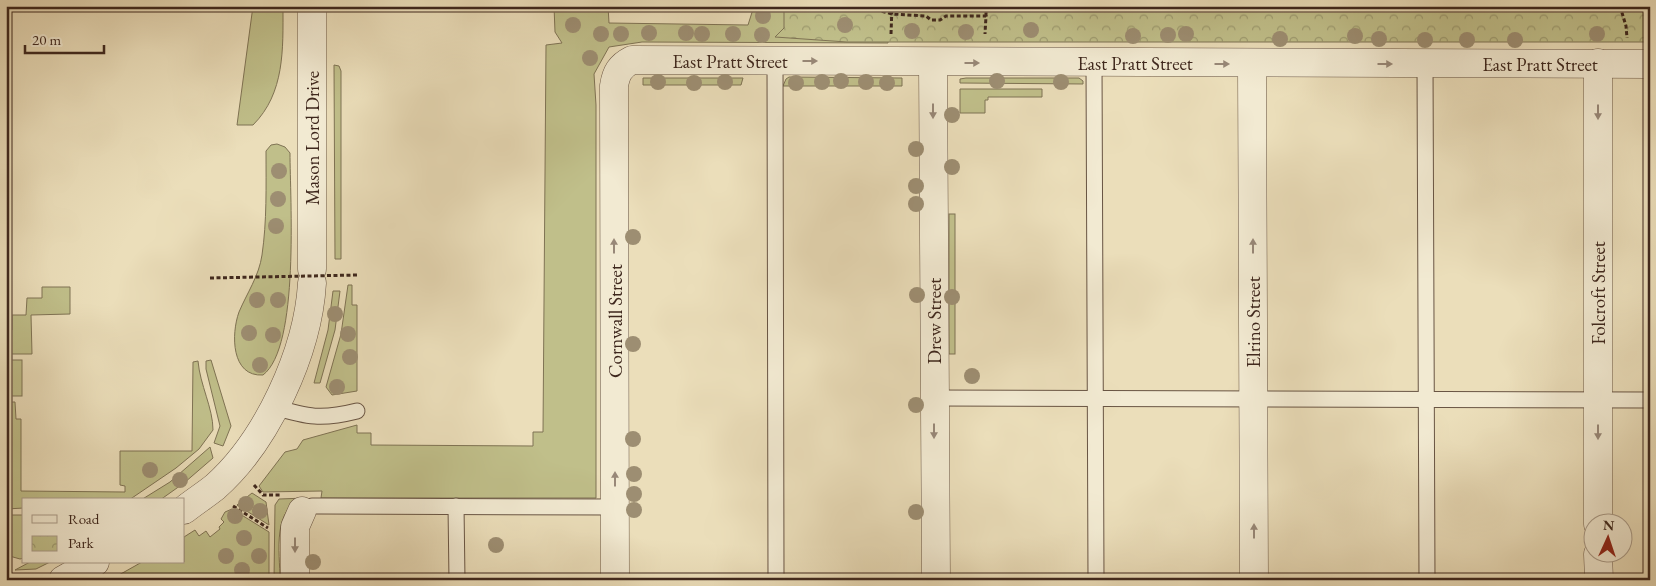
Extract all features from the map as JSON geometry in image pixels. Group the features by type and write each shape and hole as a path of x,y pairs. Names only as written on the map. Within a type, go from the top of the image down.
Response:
{"street":[{"name":"Mason Lord Drive","path":"185,509 215,487 235,466 274,407 299,353 306,323 312,276 312,6"},
{"name":"East Pratt Street","path":"622,65 632,60 979,63 1650,64"},
{"name":"Drew Street","path":"933,62 936,580"},
{"name":"Folcroft Street","path":"1598,63 1598,514"},
{"name":"Elrino Street","path":"1252,64 1254,580"},
{"name":"Cornwall Street","path":"615,580 614,86 617,72 622,65"},
{"path":"295,580 296,527 302,511"},
{"path":"63,580 91,564"},
{"path":"1598,564 1598,580"}],"lane":[{"path":"775,61 776,580"},
{"path":"1094,63 1096,580"},
{"path":"1425,64 1427,580"},
{"path":"934,398 1650,400"},
{"path":"274,407 308,417 332,417 357,411"},
{"path":"302,511 312,506 615,507"},
{"path":"456,506 457,580"}],"path":[{"path":"863,6 892,14 926,16 931,20 940,20 946,16 986,16"},
{"path":"979,63 978,44 986,33 986,6"},
{"path":"210,278 357,275"},
{"path":"232,505 271,530"}],"green space":[{"path":"253,6 283,6 280,70 277,85 271,99 253,125 237,125"},
{"path":"554,6 608,6 609,23 748,25 754,6 855,6 888,24 888,43 642,42 609,47 594,74 596,105 596,498 321,498 322,491 263,492 259,486 285,452 297,449 303,440 357,425 357,433 371,433 371,445 533,446 533,432 543,432 546,45 562,43 555,32"},
{"path":"784,6 1650,6 1650,42 847,42 775,37 784,28"},
{"path":"334,65 339,66 341,71 341,259 335,259"},
{"path":"789,77 902,78 902,86 783,86"},
{"path":"643,78 743,78 741,85 643,85"},
{"path":"1079,78 1083,81 1083,84 960,83 960,79"},
{"path":"960,89 1042,89 1042,97 988,97 988,100 985,100 985,113 960,113"},
{"path":"277,144 285,147 290,153 291,236 288,304 283,335 275,359 263,375 252,374 239,362 236,352 235,331 239,312 256,277 260,263 264,242 266,151 271,145"},
{"path":"949,214 955,214 955,354 949,354"},
{"path":"348,285 352,285 352,305 357,305 357,391 332,395 326,387 341,334"},
{"path":"42,287 70,287 70,314 31,315 32,354 6,354 6,330 12,330 12,315 26,315 27,298 42,298"},
{"path":"333,291 340,291 335,330 320,383 314,383 328,330"},
{"path":"6,360 22,360 22,396 6,396"},
{"path":"211,360 231,426 223,446 214,443 220,426 206,369 206,361"},
{"path":"198,361 211,413 213,430 199,449 176,468 132,498 22,498 22,508 6,509 6,402 15,402 16,419 21,419 21,491 125,492 125,486 120,485 120,451 192,451 193,362"},
{"path":"210,447 213,458 184,483 163,498 144,498 170,482"},
{"path":"252,493 266,502 269,525 237,505"},
{"path":"306,498 295,503 287,511 282,521 279,544 280,580 274,580 275,505 279,499"},
{"path":"232,509 269,532 269,580 110,580 138,564 185,564 185,536 195,530 199,536 206,531 210,537 220,529 219,527 224,522 221,519 225,512"},
{"path":"6,515 22,515 22,558 6,555"},
{"path":"26,564 46,564 36,569 15,570"}]}
